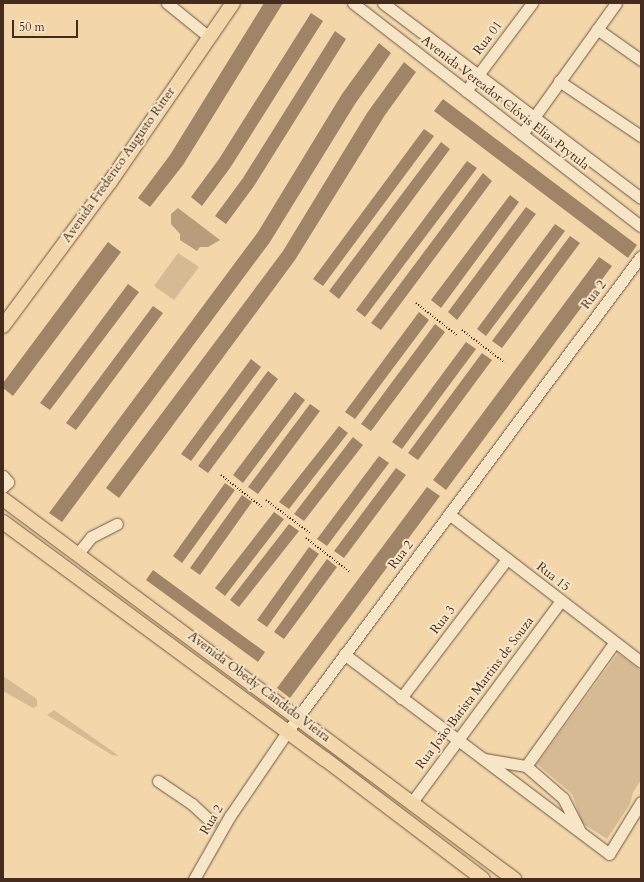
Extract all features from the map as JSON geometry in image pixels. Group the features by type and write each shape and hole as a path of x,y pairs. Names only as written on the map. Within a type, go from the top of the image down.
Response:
{"main road":[{"name":"Avenida Frederico Augusto Ritter","path":"3,326 110,182 233,3"},
{"name":"Avenida Obedy Cândido Vieira","path":"3,499 79,552 514,879"},
{"name":"Avenida Obedy Cândido Vieira","path":"3,522 483,879"},
{"path":"82,580 95,564"}],"street":[{"path":"167,3 209,37"},
{"name":"Avenida Vereador Clóvis Elias Prytula","path":"352,3 641,226"},
{"name":"Avenida Vereador Clóvis Elias Prytula","path":"383,3 641,198"},
{"name":"Rua 01","path":"466,91 532,3"},
{"path":"522,134 616,3"},
{"path":"597,29 641,60"},
{"path":"559,81 641,136"},
{"name":"Rua 2","path":"194,879 230,816 298,716 641,256"},
{"path":"3,476 8,482 3,487"},
{"name":"Rua 15","path":"449,514 614,643 641,662"},
{"path":"79,552 91,537 117,524"},
{"name":"Rua 3","path":"402,698 507,559"},
{"name":"Rua João Batista Martins de Souza","path":"412,802 561,601"},
{"path":"526,766 614,643"},
{"path":"344,654 609,854 641,802"},
{"path":"482,758 526,766 563,798 581,833"},
{"path":"158,781 192,804 210,821"}],"path":[{"path":"416,303 458,336"},
{"path":"462,330 505,363"},
{"path":"220,475 262,507"},
{"path":"266,500 310,533"},
{"path":"306,538 350,572"}],"shaded area":[{"path":"178,208 220,240 208,247 200,247 197,251 180,240 180,234 171,224 171,214"},
{"path":"178,253 199,267 174,300 154,286"},
{"path":"618,653 641,671 641,780 633,792 630,804 607,839 582,823 572,794 537,764"},
{"path":"3,676 37,699 37,706 33,708 3,691"},
{"path":"54,710 119,756 112,755 47,715"}],"building":[{"path":"264,3 283,3 183,165 150,207 138,198 170,155"},
{"path":"311,13 323,21 230,168 202,206 191,197 219,159"},
{"path":"335,31 346,39 254,186 226,224 215,216 243,178"},
{"path":"379,43 391,53 355,104 270,242 62,522 49,513 258,232 342,94"},
{"path":"404,62 416,72 385,115 295,260 119,498 106,488 283,251 367,113"},
{"path":"443,99 637,245 628,258 434,111"},
{"path":"424,129 434,136 323,286 313,279"},
{"path":"441,142 450,149 339,299 329,291"},
{"path":"467,161 477,168 365,317 356,310"},
{"path":"483,173 492,181 381,330 371,323"},
{"path":"510,195 519,202 441,308 431,300"},
{"path":"526,207 536,214 457,320 448,312"},
{"path":"555,224 565,231 486,336 477,329"},
{"path":"570,236 580,243 502,348 492,341"},
{"path":"108,242 121,252 13,396 3,388 3,383"},
{"path":"599,257 612,266 446,490 433,480"},
{"path":"128,284 139,292 50,410 40,403"},
{"path":"153,306 163,313 76,430 66,423"},
{"path":"419,312 429,320 355,419 345,412"},
{"path":"435,324 445,332 371,431 361,424"},
{"path":"466,342 476,349 402,449 392,442"},
{"path":"482,353 492,360 418,460 408,453"},
{"path":"251,359 261,367 191,461 181,454"},
{"path":"268,371 278,379 208,473 198,466"},
{"path":"295,392 305,400 243,483 233,475"},
{"path":"310,404 320,411 258,494 248,487"},
{"path":"339,426 348,433 289,509 279,502"},
{"path":"353,437 363,445 304,521 294,514"},
{"path":"379,456 389,463 327,546 317,539"},
{"path":"396,468 406,475 344,558 334,551"},
{"path":"225,483 235,490 182,563 173,556"},
{"path":"427,487 440,496 290,698 277,688"},
{"path":"242,495 252,502 200,575 190,568"},
{"path":"274,512 284,519 225,596 215,588"},
{"path":"289,524 299,531 239,607 230,600"},
{"path":"309,547 319,554 267,627 257,620"},
{"path":"327,559 337,567 284,639 274,632"},
{"path":"153,570 265,652 258,662 146,580"}]}
